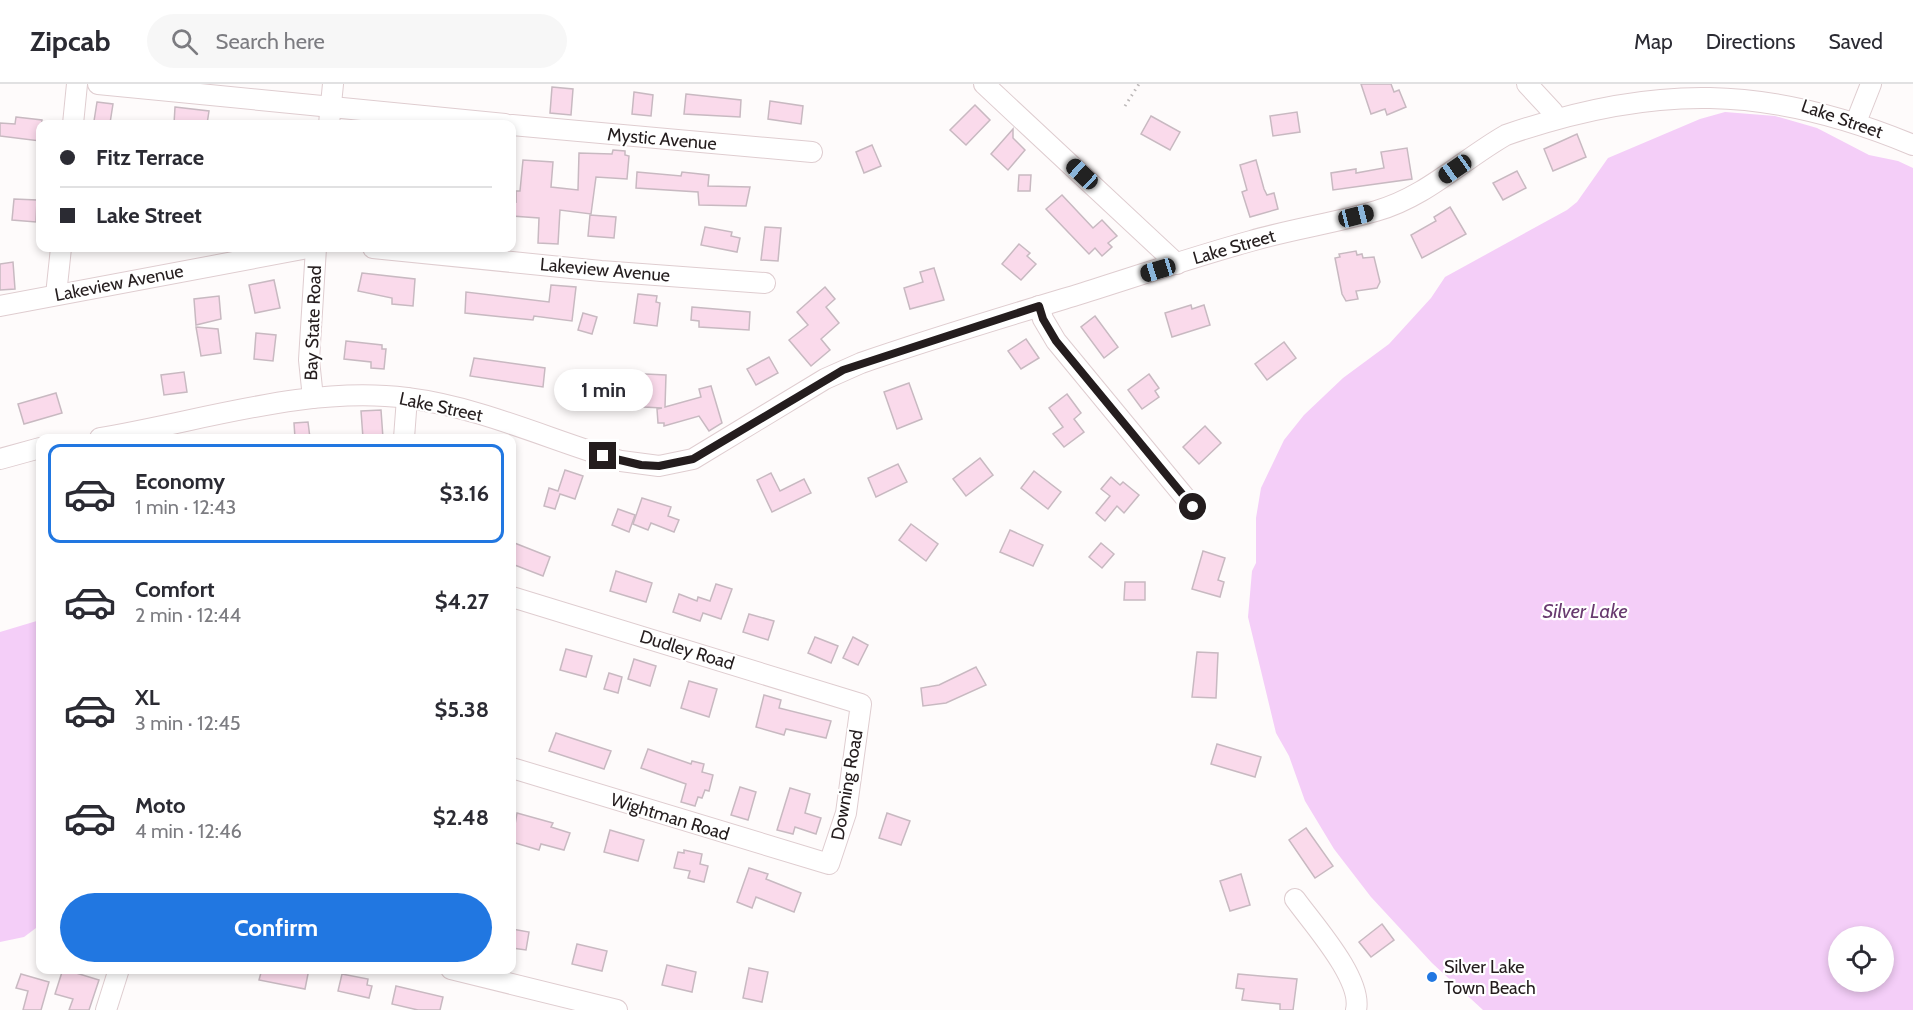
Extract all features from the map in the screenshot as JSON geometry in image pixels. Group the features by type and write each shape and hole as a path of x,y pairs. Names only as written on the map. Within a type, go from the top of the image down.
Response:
{"street":[{"path":"73,120 77,84"},
{"path":"98,84 330,116 417,120"},
{"path":"330,116 333,84"},
{"path":"984,84 1178,264"},
{"path":"1527,84 1553,112"},
{"name":"Lake Street","path":"121,434 313,398 351,395 407,398 474,413 621,461 641,465 676,464 708,452 786,402 843,370 1039,306 1256,240 1375,212 1400,203 1426,189 1505,136 1553,112 1619,90 1642,86 1695,84 1751,91 1856,122 1913,145"},
{"path":"1856,122 1871,84"},
{"name":"Mystic Avenue","path":"516,125 812,152"},
{"path":"56,295 61,252"},
{"name":"Lakeview Avenue","path":"0,306 287,252"},
{"name":"Bay State Road","path":"313,398 309,360 316,252"},
{"name":"Lakeview Avenue","path":"413,252 611,272 765,283"},
{"path":"1039,306 1043,319 1056,341 1193,507"},
{"path":"404,434 407,398"},
{"path":"0,459 36,449"},
{"name":"Dudley Road","path":"516,598 861,704"},
{"name":"Downing Road","path":"829,864 846,813 861,704"},
{"name":"Wightman Road","path":"516,769 829,864"},
{"path":"1295,899 1352,982 1357,999 1356,1010"},
{"path":"106,1010 117,974"},
{"path":"471,974 617,1010"}],"path":[{"path":"1125,106 1139,84"}],"water":[{"name":"Silver Lake","path":"1725,112 1775,116 1817,128 1869,155 1898,161 1913,168 1913,1010 1483,1010 1432,963 1371,897 1334,849 1305,801 1289,756 1276,733 1248,617 1252,571 1256,563 1256,518 1261,488 1284,440 1304,415 1343,378 1389,344 1431,298 1445,277 1567,210 1577,202 1608,158 1700,119"},
{"path":"36,621 36,928 24,937 0,942 0,632"}],"building":[{"path":"1361,84 1391,84 1394,92 1399,90 1406,107 1387,115 1385,109 1371,114"},
{"path":"552,87 573,89 571,115 550,113"},
{"path":"634,92 653,95 651,116 632,114"},
{"path":"686,94 741,100 740,117 684,114"},
{"path":"770,101 803,106 801,124 768,119"},
{"path":"97,102 113,104 110,120 94,120"},
{"path":"975,105 990,120 966,145 950,130"},
{"path":"175,107 209,111 208,120 174,120"},
{"path":"1297,112 1300,132 1273,136 1270,116"},
{"path":"1151,116 1180,132 1170,150 1141,134"},
{"path":"16,117 42,120 36,120 36,140 0,136 0,123 15,124"},
{"path":"1013,129 1013,138 1025,150 1008,170 991,154"},
{"path":"1577,134 1586,157 1553,171 1544,149"},
{"path":"872,145 881,166 864,173 856,152"},
{"path":"1407,148 1412,179 1333,190 1331,173 1356,169 1356,173 1384,168 1381,152"},
{"path":"613,150 625,151 625,155 629,156 627,179 596,177 591,214 560,210 558,244 538,243 539,218 516,216 516,191 520,191 523,160 553,162 551,187 578,190 579,153 612,154"},
{"path":"1256,160 1264,189 1267,195 1274,193 1278,209 1250,217 1242,192 1247,190 1240,165"},
{"path":"1517,171 1526,188 1503,200 1493,183"},
{"path":"637,172 681,176 682,172 709,175 708,186 750,187 746,206 699,205 698,192 636,188"},
{"path":"1019,175 1031,175 1030,191 1018,191"},
{"path":"1062,195 1093,228 1102,220 1117,236 1108,243 1112,247 1102,256 1095,248 1089,254 1046,209"},
{"path":"14,199 36,200 36,222 12,220"},
{"path":"1450,207 1466,234 1422,258 1411,235 1436,221 1434,217"},
{"path":"590,215 616,217 614,238 588,236"},
{"path":"705,227 732,232 731,236 740,238 737,252 701,245"},
{"path":"765,227 781,228 778,261 761,260"},
{"path":"1019,244 1030,253 1027,256 1036,264 1021,280 1002,264"},
{"path":"1356,251 1357,255 1362,254 1363,258 1374,257 1380,282 1377,288 1356,291 1358,299 1346,301 1342,294 1335,258 1340,257 1339,254"},
{"path":"13,262 15,289 0,290 0,264"},
{"path":"934,268 944,300 910,309 904,288 923,282 920,272"},
{"path":"362,273 415,279 413,306 392,304 392,298 358,291"},
{"path":"274,280 280,308 255,313 249,285"},
{"path":"551,285 576,287 572,321 534,316 533,320 465,313 466,292 549,302"},
{"path":"825,287 835,299 826,307 839,323 821,339 830,350 811,366 789,340 808,325 797,312"},
{"path":"638,294 657,296 656,302 660,303 657,326 634,323"},
{"path":"219,296 221,319 196,325 194,299"},
{"path":"1191,305 1192,309 1204,305 1210,325 1172,337 1165,313"},
{"path":"692,307 750,312 749,330 699,327 699,321 691,320"},
{"path":"583,313 597,317 592,334 578,330"},
{"path":"1095,316 1118,347 1104,358 1081,327"},
{"path":"196,327 218,329 221,353 201,356"},
{"path":"256,333 276,335 273,361 254,359"},
{"path":"1026,339 1039,358 1021,369 1008,351"},
{"path":"346,341 382,345 382,349 386,349 384,369 371,368 371,362 344,359"},
{"path":"1284,342 1296,358 1267,380 1255,364"},
{"path":"769,357 778,373 756,385 747,369"},
{"path":"474,358 545,368 543,387 470,376"},
{"path":"184,372 187,392 164,395 161,375"},
{"path":"645,374 666,375 665,407 701,397 699,389 711,386 722,423 709,431 699,416 664,426 664,423 658,423 657,409 662,408 644,407"},
{"path":"1149,374 1159,388 1155,391 1159,397 1142,409 1128,390"},
{"path":"569,378 594,381 592,403 567,401"},
{"path":"909,383 922,419 897,429 884,392"},
{"path":"56,393 62,413 24,424 18,404"},
{"path":"1067,394 1081,413 1074,419 1084,432 1064,447 1053,434 1063,427 1049,408"},
{"path":"381,410 383,434 363,434 361,411"},
{"path":"308,422 310,434 295,434 294,423"},
{"path":"1205,426 1221,443 1199,464 1183,447"},
{"path":"980,458 993,475 966,496 953,479"},
{"path":"898,464 907,482 876,497 868,478"},
{"path":"565,470 583,476 575,499 560,494 555,509 544,506 549,488 558,491"},
{"path":"1034,471 1061,492 1048,509 1021,488"},
{"path":"771,473 780,491 804,479 811,493 772,512 757,480"},
{"path":"1111,477 1120,485 1123,482 1139,495 1124,513 1117,506 1105,521 1096,513 1110,496 1101,489"},
{"path":"642,498 671,507 668,516 679,520 674,532 651,523 648,530 633,524"},
{"path":"618,509 635,515 629,532 612,525"},
{"path":"911,524 938,544 926,561 899,540"},
{"path":"1010,530 1043,545 1033,566 1000,552"},
{"path":"1101,543 1114,554 1102,568 1089,557"},
{"path":"516,544 550,557 543,576 516,566"},
{"path":"1203,551 1225,558 1218,580 1224,582 1220,597 1192,589"},
{"path":"616,571 652,583 646,602 610,591"},
{"path":"1125,582 1145,582 1145,600 1124,600"},
{"path":"716,584 732,589 721,619 703,613 700,621 673,612 679,594 697,601 698,597 710,601"},
{"path":"749,614 774,621 768,640 743,632"},
{"path":"815,637 838,646 831,663 808,653"},
{"path":"853,637 868,645 858,665 843,658"},
{"path":"566,649 592,656 586,677 560,670"},
{"path":"1197,652 1218,653 1216,698 1192,697"},
{"path":"634,659 656,666 650,686 628,679"},
{"path":"976,667 986,685 946,703 923,706 921,688 939,685"},
{"path":"609,673 622,677 618,693 604,689"},
{"path":"689,681 717,689 709,717 681,708"},
{"path":"764,695 781,700 779,708 831,721 826,738 786,729 784,735 756,727"},
{"path":"556,733 611,751 604,769 549,751"},
{"path":"1217,744 1261,757 1255,777 1211,764"},
{"path":"648,749 691,764 692,761 704,764 702,772 713,775 709,791 705,790 702,798 698,797 695,806 681,802 686,784 641,768"},
{"path":"740,787 756,792 748,820 731,815"},
{"path":"790,788 810,794 805,813 821,818 816,834 795,827 793,834 777,830"},
{"path":"517,813 553,823 551,827 570,833 564,850 541,844 539,850 516,843"},
{"path":"887,813 910,821 901,845 879,838"},
{"path":"1306,828 1333,866 1315,878 1289,840"},
{"path":"610,830 644,840 638,861 604,852"},
{"path":"684,850 702,854 700,864 708,866 704,882 688,878 690,871 674,868 678,852 684,853"},
{"path":"749,868 768,874 766,879 801,893 794,912 756,897 752,908 737,902"},
{"path":"1241,874 1250,905 1230,911 1220,881"},
{"path":"1382,924 1394,940 1371,957 1359,942"},
{"path":"516,930 529,932 526,950 516,949"},
{"path":"577,944 607,951 602,971 572,964"},
{"path":"667,965 696,972 692,992 662,985"},
{"path":"749,968 768,972 762,1002 743,998"},
{"path":"21,974 49,982 41,1010 23,1010 28,991 16,988"},
{"path":"61,974 79,974 99,980 89,1010 69,1010 73,999 55,994"},
{"path":"261,974 308,974 305,989 259,980"},
{"path":"342,974 368,979 367,985 372,986 369,998 338,991"},
{"path":"1238,974 1297,979 1293,1010 1280,1010 1280,1004 1242,1000 1244,989 1236,988"},
{"path":"396,986 443,997 440,1010 418,1010 392,1004"}],"place":[{"name":"Silver Lake Town Beach","path":"1432,977"}],"route":[{"path":"603,456 641,465 659,466 693,459 708,452 807,389 843,370 879,356 1039,306 1043,319 1056,341 1193,507"}]}
